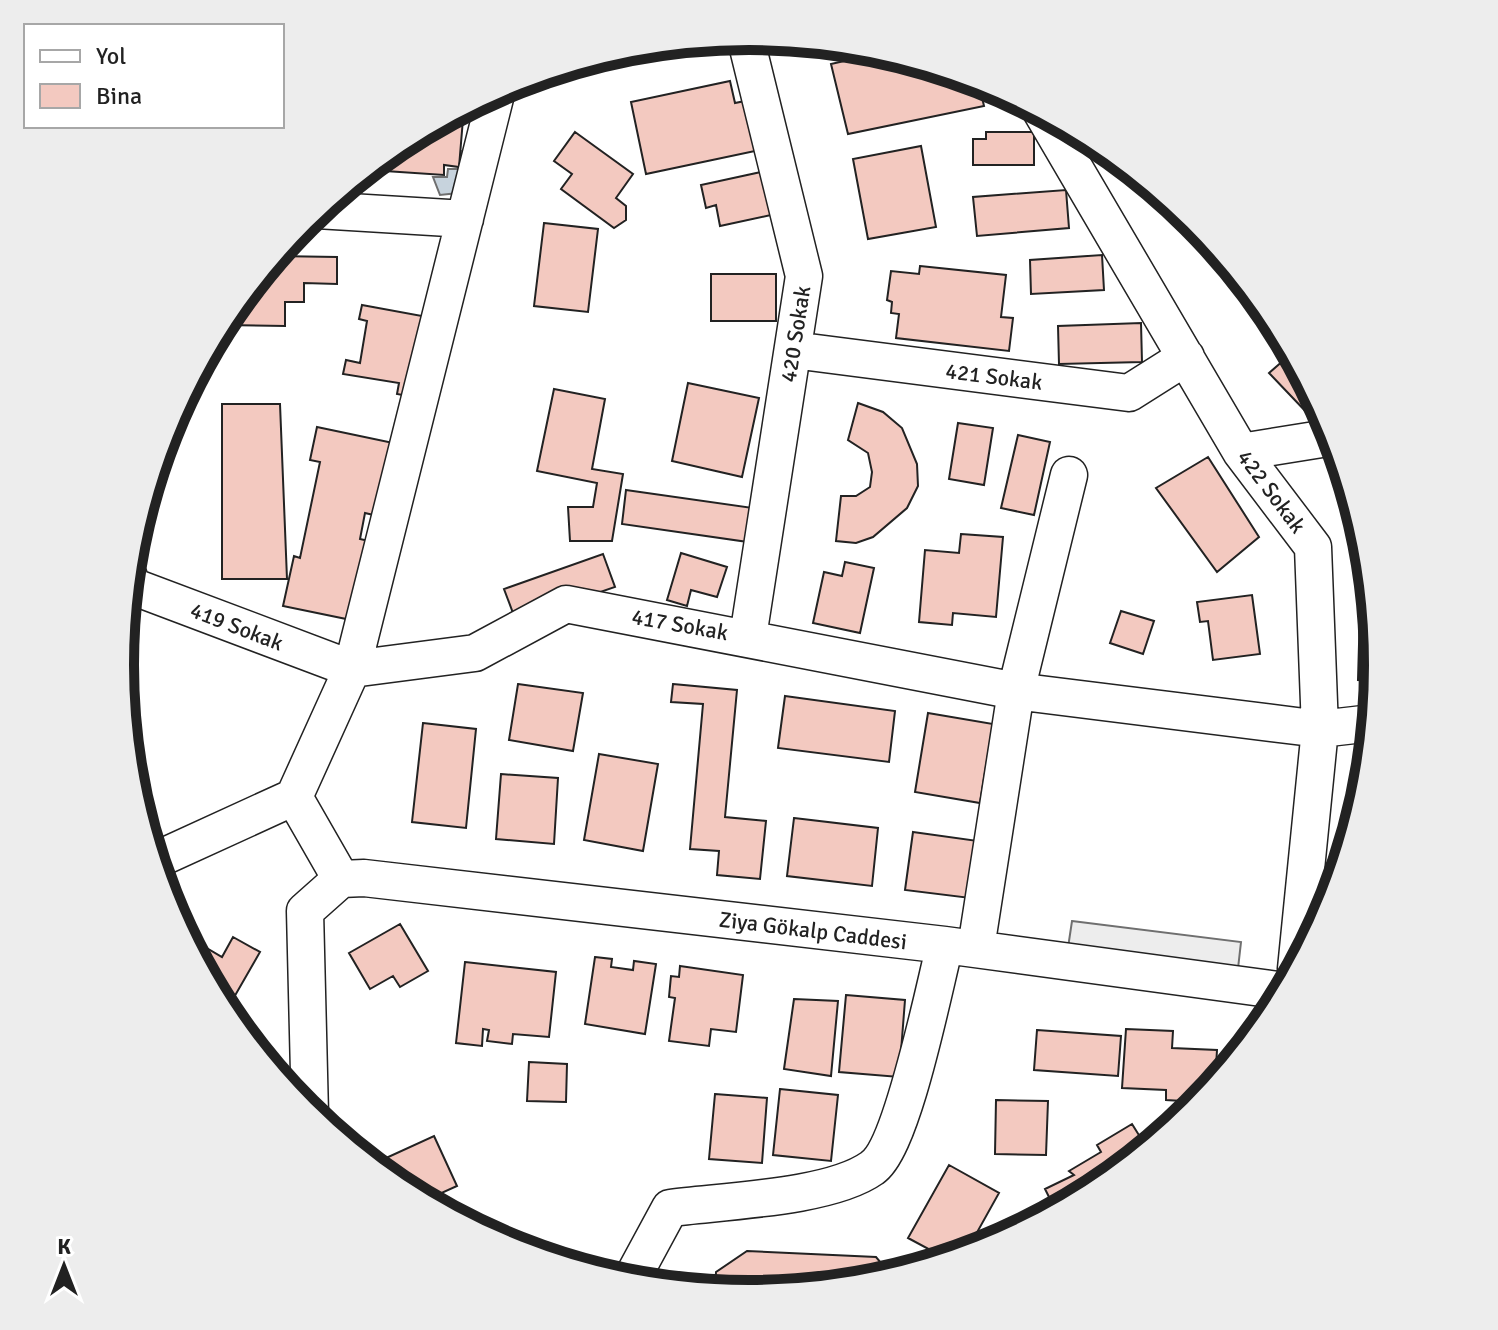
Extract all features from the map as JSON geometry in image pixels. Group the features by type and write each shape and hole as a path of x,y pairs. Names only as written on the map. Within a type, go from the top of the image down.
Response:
{"street":[{"name":"420 Sokak","path":"748,50 804,276 748,637"},
{"path":"165,856 294,797 352,669 493,106"},
{"name":"422 Sokak","path":"1052,130 1241,452 1313,547 1320,729 1299,941"},
{"path":"335,211 465,219"},
{"name":"421 Sokak","path":"793,350 1129,393 1186,357"},
{"path":"1241,452 1320,439"},
{"path":"637,1269 670,1208 815,1191 874,1168 898,1126 960,946 1016,691 1069,475"},
{"name":"419 Sokak","path":"139,589 352,669"},
{"name":"417 Sokak","path":"352,669 475,653 566,604 1016,691 1320,729 1361,724"},
{"path":"294,797 341,879 305,911 310,1095"},
{"name":"Ziya Gökalp Caddesi","path":"341,879 364,878 960,946 1272,989"}],"shaded area":[{"path":"462,151 472,151 458,193 440,195 433,177 447,177 448,169 462,169"},
{"path":"1072,921 1241,942 1236,986 1066,961"}],"building":[{"path":"853,59 908,71 982,96 984,106 848,134 831,64"},
{"path":"730,81 735,103 745,101 755,151 646,174 631,102"},
{"path":"463,121 459,167 444,165 444,175 385,171"},
{"path":"575,132 633,174 616,198 626,206 626,220 614,228 561,189 572,174 554,161"},
{"path":"986,132 1034,132 1034,165 973,165 973,139 986,139"},
{"path":"921,146 936,227 868,239 853,159"},
{"path":"761,172 771,215 720,226 716,205 706,208 701,185"},
{"path":"1066,190 1069,228 977,236 973,197"},
{"path":"544,223 598,229 588,312 534,306"},
{"path":"1102,255 1104,290 1031,294 1030,260"},
{"path":"290,256 337,257 337,284 304,283 304,302 285,302 285,326 237,325"},
{"path":"920,266 1006,275 1001,317 1013,318 1009,351 896,338 899,314 891,313 892,302 887,300 891,271 919,274"},
{"path":"711,274 776,274 776,321 711,321"},
{"path":"362,305 422,316 413,364 414,397 397,394 399,383 343,374 346,360 360,363 367,321 359,319"},
{"path":"1141,323 1142,362 1059,364 1058,326"},
{"path":"1283,361 1311,417 1311,417 1269,373"},
{"path":"688,383 759,398 742,477 672,461"},
{"path":"554,389 605,399 592,469 623,474 612,541 570,541 568,507 593,507 597,483 537,471"},
{"path":"858,403 883,412 902,428 917,464 918,486 907,508 873,537 856,543 836,541 841,496 856,496 870,487 872,472 868,453 848,440"},
{"path":"222,404 280,404 287,579 222,579"},
{"path":"958,423 993,428 984,485 949,479"},
{"path":"317,427 398,444 382,517 365,513 360,539 373,542 356,621 283,606 294,556 300,558 320,462 310,460"},
{"path":"1018,435 1050,442 1034,515 1001,508"},
{"path":"1208,457 1259,537 1217,572 1156,488"},
{"path":"626,490 760,509 755,543 622,524"},
{"path":"961,534 1003,537 996,617 953,613 952,625 919,622 925,550 959,553"},
{"path":"681,553 727,567 717,597 691,590 687,606 667,600"},
{"path":"603,554 615,587 516,621 504,589"},
{"path":"845,562 874,568 860,633 813,623 824,572 842,576"},
{"path":"1252,595 1260,654 1213,660 1208,621 1200,622 1197,602"},
{"path":"1360,609 1364,680 1358,680"},
{"path":"1121,611 1154,621 1143,654 1110,643"},
{"path":"518,684 583,693 573,751 509,740"},
{"path":"673,684 737,690 725,817 766,821 760,879 717,875 719,851 690,849 703,704 671,702"},
{"path":"785,696 895,711 889,762 778,748"},
{"path":"928,713 993,724 980,803 915,792"},
{"path":"423,723 476,729 466,828 412,822"},
{"path":"599,754 658,764 643,851 584,840"},
{"path":"501,774 558,778 554,844 496,839"},
{"path":"794,818 878,828 872,886 787,876"},
{"path":"913,832 978,841 970,898 905,890"},
{"path":"400,924 428,971 400,987 393,976 370,989 349,953"},
{"path":"233,937 260,952 233,999 201,945 222,957"},
{"path":"595,957 612,959 611,967 633,970 634,961 656,964 645,1034 585,1024"},
{"path":"465,962 556,972 549,1037 513,1034 512,1044 487,1041 489,1030 483,1029 482,1046 456,1043"},
{"path":"680,966 743,975 736,1032 711,1029 709,1046 669,1041 675,998 669,997 671,976 679,977"},
{"path":"846,995 905,1000 899,1077 839,1072"},
{"path":"794,999 838,1001 831,1076 784,1069"},
{"path":"1126,1029 1173,1031 1172,1048 1217,1050 1216,1064 1183,1101 1166,1100 1166,1090 1122,1088"},
{"path":"1037,1030 1121,1036 1118,1076 1034,1070"},
{"path":"529,1062 567,1064 566,1102 527,1101"},
{"path":"780,1089 838,1095 831,1161 773,1155"},
{"path":"715,1094 767,1098 762,1163 709,1159"},
{"path":"996,1100 1048,1101 1046,1155 995,1154"},
{"path":"1132,1124 1141,1138 1091,1176 1051,1201 1045,1189 1074,1175 1069,1171 1101,1152 1097,1145"},
{"path":"434,1136 457,1186 437,1195 386,1158"},
{"path":"949,1165 999,1193 975,1236 933,1251 908,1238"},
{"path":"747,1251 876,1257 883,1265 789,1279 716,1279 716,1272"}]}
